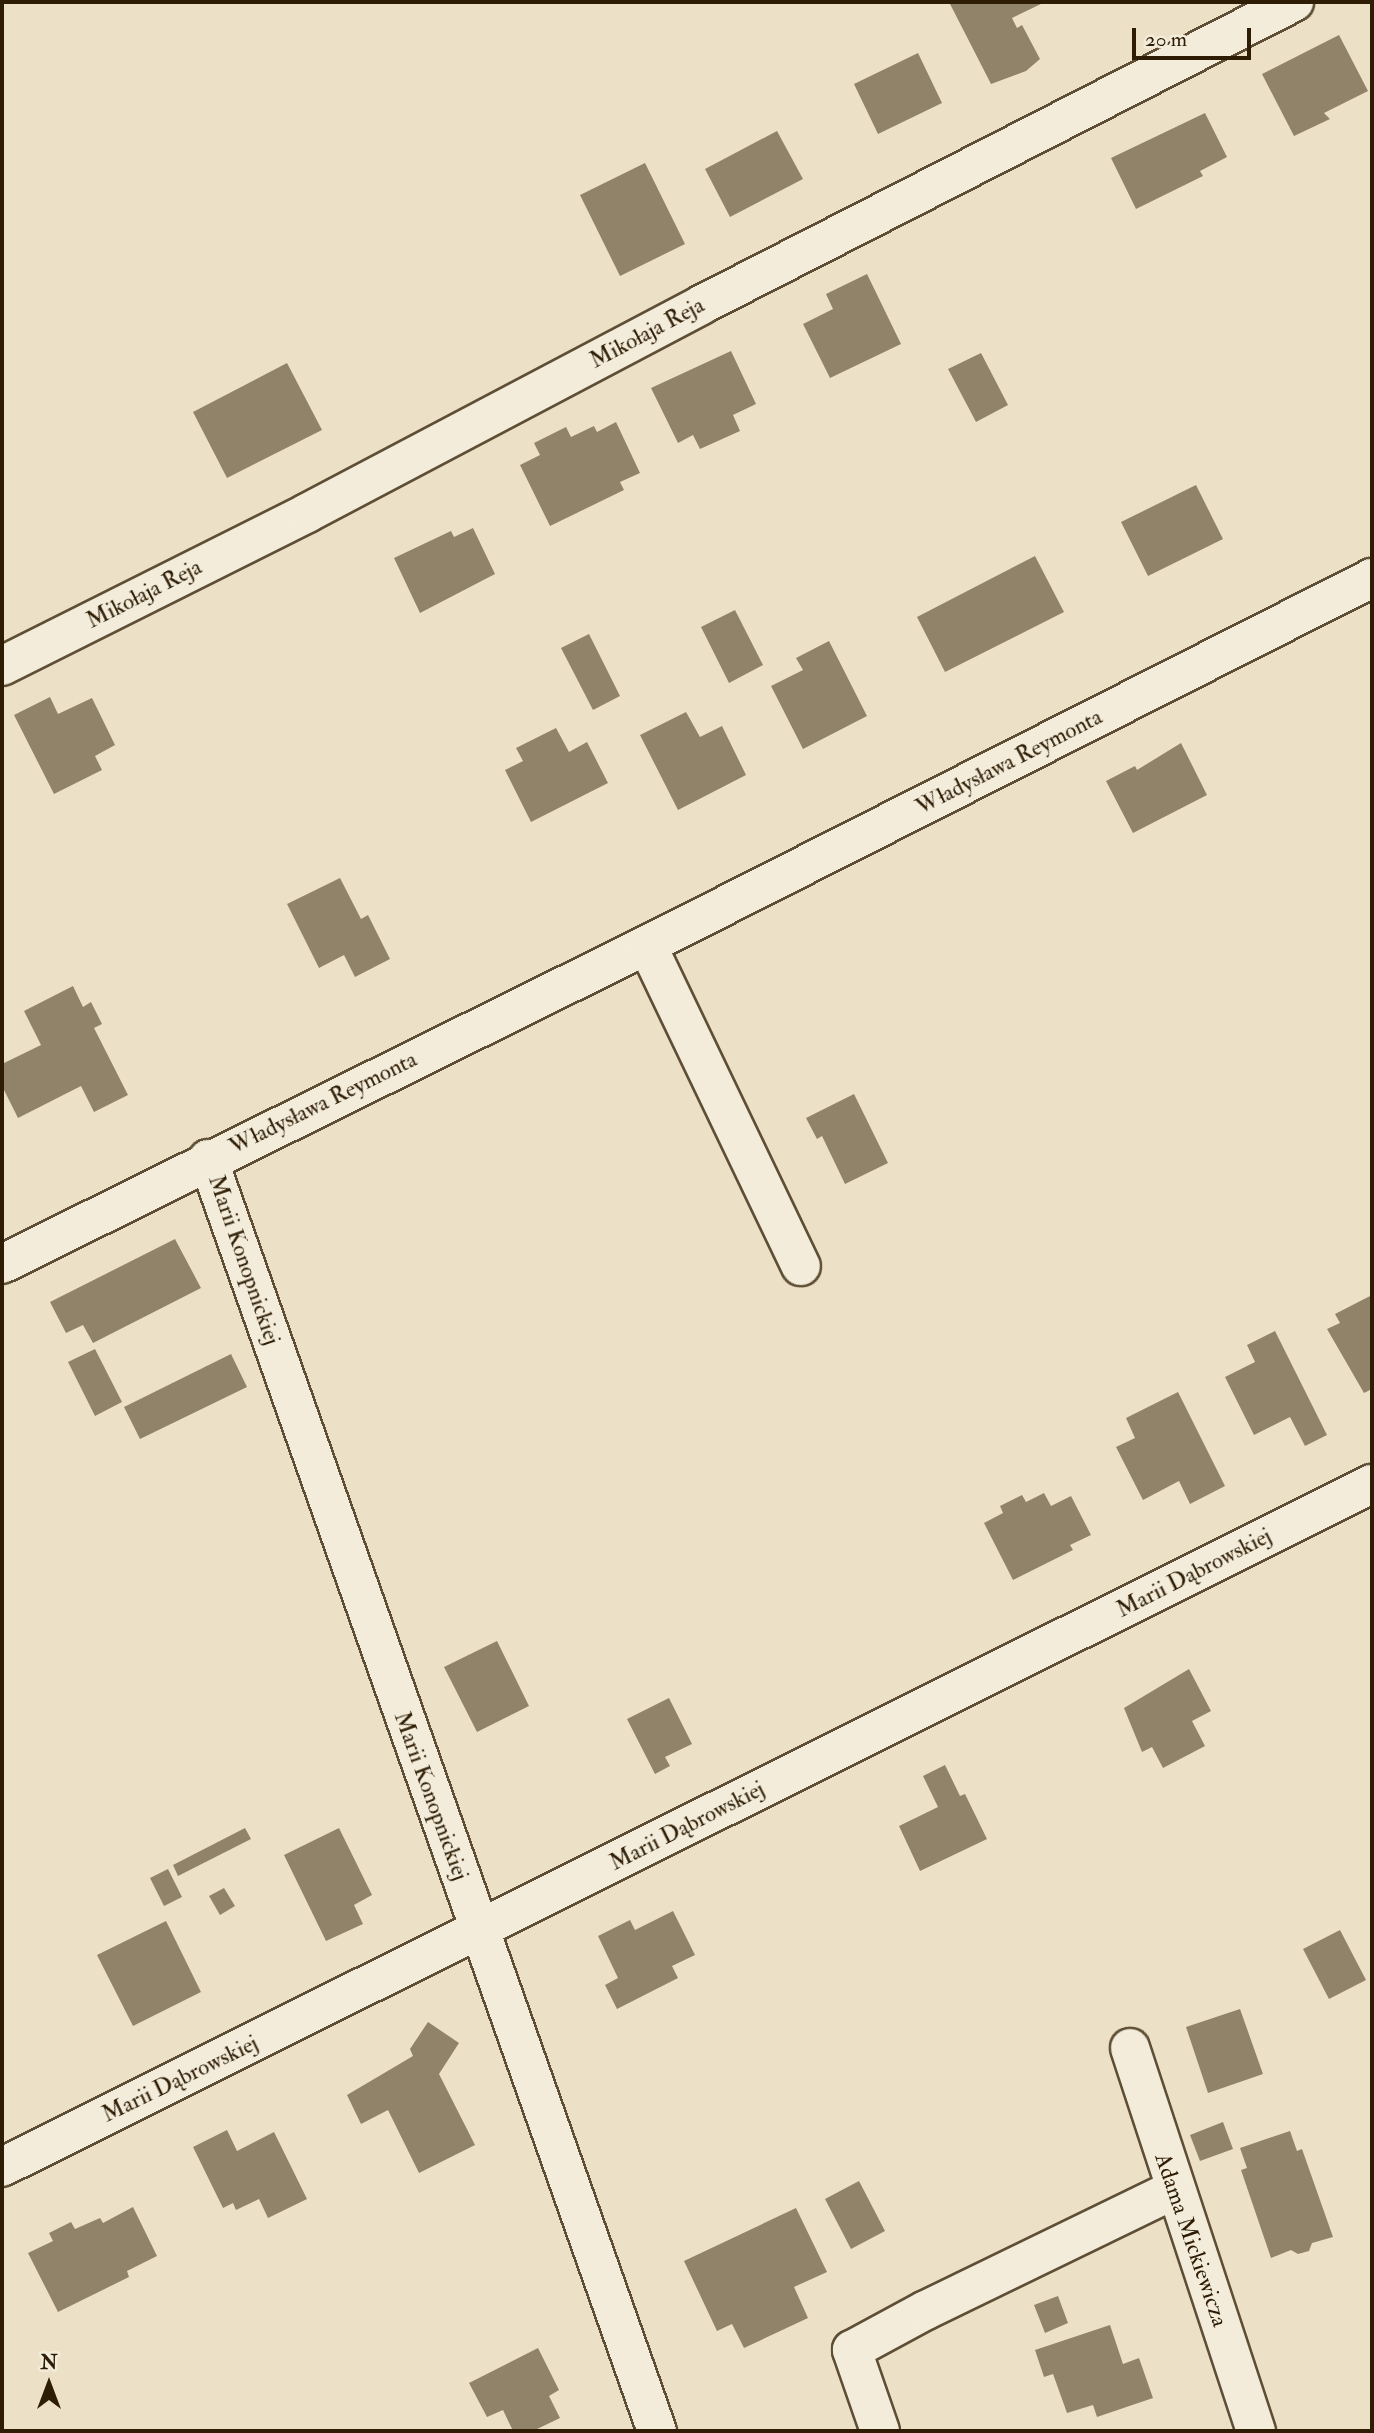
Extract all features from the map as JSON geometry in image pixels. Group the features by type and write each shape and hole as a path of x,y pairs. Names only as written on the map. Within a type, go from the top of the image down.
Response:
{"street":[{"name":"Mikołaja Reja","path":"2,666 307,513 701,305 1294,2"},
{"name":"Władysława Reymonta","path":"2,1264 208,1158 647,945 1372,578"},
{"path":"647,945 801,1266"},
{"name":"Marii Konopnickiej","path":"208,1158 479,1930 568,2169 657,2431"},
{"name":"Marii Dąbrowskiej","path":"2,2168 1372,1484"},
{"name":"Adama Mickiewicza","path":"1130,2048 1173,2190 1256,2431"},
{"path":"880,2431 852,2350 926,2310 1173,2190"}],"building":[{"path":"949,2 1045,2 1012,18 1017,28 1022,25 1040,59 1026,71 991,84"},
{"path":"1339,35 1368,91 1324,113 1330,119 1294,136 1262,74"},
{"path":"918,53 942,103 878,134 854,84"},
{"path":"1205,113 1227,157 1200,171 1203,176 1136,209 1111,158"},
{"path":"777,131 803,179 730,217 705,169"},
{"path":"645,163 685,244 620,276 580,195"},
{"path":"867,274 901,344 830,378 803,324 833,309 826,294"},
{"path":"731,351 756,404 733,415 740,431 700,449 693,435 678,443 651,388"},
{"path":"981,353 1008,405 976,422 948,369"},
{"path":"287,363 322,430 227,478 193,412"},
{"path":"616,422 640,473 620,482 624,490 550,526 520,465 540,455 534,443 566,427 571,437 594,426 597,432"},
{"path":"1196,485 1223,539 1148,576 1121,522"},
{"path":"473,528 495,574 420,613 394,558 451,531 454,537"},
{"path":"1035,556 1064,612 945,672 917,617"},
{"path":"735,610 763,665 729,683 701,627"},
{"path":"589,634 620,696 593,710 561,648"},
{"path":"829,641 867,716 803,749 771,686 803,670 796,658"},
{"path":"50,697 58,714 92,698 115,745 95,756 102,770 54,794 14,715"},
{"path":"686,712 700,737 722,726 746,775 678,810 640,735"},
{"path":"556,728 569,752 587,742 608,783 531,822 505,770 523,761 516,748"},
{"path":"1181,743 1207,795 1133,833 1106,781 1135,766 1137,770"},
{"path":"340,878 361,919 368,915 390,959 355,977 344,955 319,968 287,904"},
{"path":"73,986 83,1007 91,1002 102,1024 94,1028 128,1095 94,1112 81,1086 18,1118 2,1086 2,1064 41,1045 24,1011"},
{"path":"854,1094 888,1163 845,1184 822,1136 817,1139 806,1118"},
{"path":"175,1239 201,1288 93,1343 83,1325 66,1333 50,1302"},
{"path":"1372,1295 1372,1389 1364,1393 1327,1329 1340,1323 1335,1314"},
{"path":"1275,1331 1327,1435 1305,1446 1290,1417 1254,1435 1225,1377 1255,1362 1247,1345"},
{"path":"95,1349 122,1402 95,1416 68,1362"},
{"path":"231,1354 247,1387 140,1439 124,1407"},
{"path":"1178,1392 1225,1486 1190,1504 1179,1481 1143,1500 1116,1447 1135,1438 1126,1418"},
{"path":"1044,1493 1051,1506 1071,1496 1091,1535 1070,1545 1073,1550 1013,1580 984,1523 1003,1513 1000,1506 1022,1495 1026,1502"},
{"path":"497,1641 529,1706 477,1732 444,1667"},
{"path":"1189,1669 1211,1711 1192,1721 1205,1746 1163,1768 1152,1747 1142,1752 1124,1708"},
{"path":"669,1698 692,1744 665,1757 670,1766 655,1774 627,1719"},
{"path":"945,1765 960,1796 965,1794 987,1839 920,1871 899,1826 938,1807 923,1776"},
{"path":"245,1828 251,1839 178,1876 173,1865"},
{"path":"339,1828 372,1895 354,1905 363,1924 326,1941 284,1855"},
{"path":"168,1869 182,1897 164,1906 150,1878"},
{"path":"224,1888 235,1906 220,1915 209,1896"},
{"path":"673,1911 695,1955 672,1966 678,1978 617,2009 605,1985 618,1978 598,1936 630,1920 635,1930"},
{"path":"166,1921 201,1992 133,2026 97,1955"},
{"path":"1340,1930 1366,1980 1329,1999 1303,1949"},
{"path":"1240,2009 1263,2074 1208,2093 1186,2027"},
{"path":"428,2022 459,2043 439,2074 475,2145 419,2173 388,2110 361,2124 347,2095 413,2056 410,2049"},
{"path":"1223,2122 1233,2149 1200,2161 1190,2135"},
{"path":"227,2130 237,2151 274,2132 307,2199 268,2218 259,2199 236,2210 233,2203 223,2208 193,2147"},
{"path":"1290,2131 1297,2151 1302,2149 1333,2237 1312,2243 1309,2251 1298,2254 1291,2250 1271,2258 1241,2170 1247,2168 1240,2148"},
{"path":"859,2181 885,2231 851,2249 825,2199"},
{"path":"133,2207 157,2256 127,2271 129,2277 58,2312 28,2253 53,2241 49,2233 71,2222 75,2229 100,2218 103,2223"},
{"path":"796,2208 827,2272 794,2287 808,2318 744,2348 732,2324 717,2331 684,2261"},
{"path":"1058,2296 1068,2323 1045,2333 1034,2305"},
{"path":"1110,2325 1123,2364 1139,2358 1153,2398 1097,2417 1093,2405 1067,2413 1053,2374 1044,2377 1035,2350"},
{"path":"538,2348 559,2390 549,2396 560,2418 533,2431 513,2431 503,2410 487,2417 469,2383"}]}
